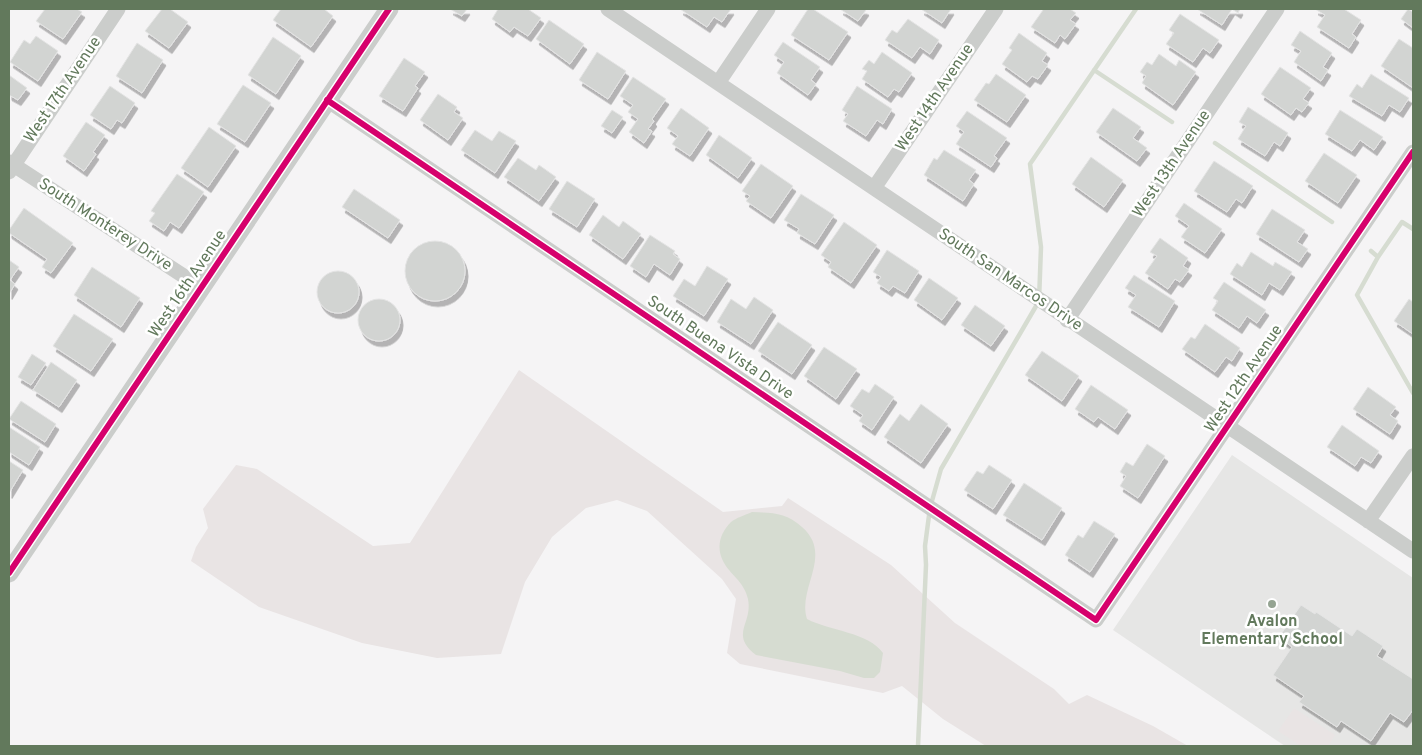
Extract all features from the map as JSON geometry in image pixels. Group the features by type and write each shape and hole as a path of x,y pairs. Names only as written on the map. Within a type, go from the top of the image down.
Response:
{"street":[{"name":"West 17th Avenue","path":"10,166 118,9"},
{"name":"West 16th Avenue","path":"9,574 389,9"},
{"name":"South San Marcos Drive","path":"608,9 1067,320 1413,551"},
{"path":"718,82 768,9"},
{"name":"West 14th Avenue","path":"874,188 996,9"},
{"name":"West 13th Avenue","path":"1067,320 1277,9"},
{"name":"South Buena Vista Drive","path":"327,100 1096,620"},
{"name":"West 12th Avenue","path":"1096,620 1229,427 1413,152"},
{"name":"South Monterey Drive","path":"10,166 202,288"},
{"path":"1368,521 1413,456"}],"shaded area":[{"path":"519,370 723,512 782,506 788,498 891,565 955,623 1054,689 1069,704 1087,695 1153,726 1188,746 986,746 943,719 902,686 883,693 740,664 727,653 736,599 722,579 647,511 617,500 586,508 552,537 525,582 501,654 437,658 362,643 259,607 191,561 196,547 208,528 203,509 236,465 257,469 373,546 410,543"},
{"name":"Avalon Elementary School","path":"1232,455 1413,578 1413,746 1285,746 1113,630"},
{"path":"752,512 773,513 790,518 802,527 811,538 815,549 815,560 806,595 807,619 858,636 876,646 883,653 880,672 874,678 864,678 840,671 756,655 748,648 743,635 749,608 748,599 743,587 723,561 720,551 720,540 731,522"},
{"path":"1294,708 1335,735 1328,746 1301,746 1278,731"}],"building":[{"path":"45,9 77,9 82,12 63,39 36,21"},
{"path":"162,9 170,9 188,22 169,48 145,31"},
{"path":"281,9 324,9 333,16 311,47 273,20"},
{"path":"450,9 467,9 462,16"},
{"path":"498,9 528,9 541,18 528,36 514,27 510,32 492,19"},
{"path":"680,9 731,9 722,22 714,17 707,27"},
{"path":"808,9 813,9 848,32 829,60 791,35"},
{"path":"840,9 864,9 866,10 858,21"},
{"path":"921,9 951,9 942,23"},
{"path":"1042,9 1070,9 1076,13 1070,20 1076,24 1065,39 1060,35 1055,43 1031,27"},
{"path":"1197,9 1232,9 1222,25"},
{"path":"1232,9 1240,9 1238,13"},
{"path":"1315,9 1344,9 1361,20 1352,34 1356,37 1349,48 1317,27 1325,15"},
{"path":"1408,9 1413,12 1413,28 1401,19"},
{"path":"1180,14 1219,40 1210,53 1203,48 1193,62 1166,44 1174,33 1169,30"},
{"path":"908,19 939,40 930,54 920,47 912,58 885,40 892,30 897,33"},
{"path":"549,20 584,44 570,64 536,39"},
{"path":"1300,31 1332,53 1323,67 1328,70 1321,81 1294,62 1301,51 1291,45"},
{"path":"1019,33 1047,53 1042,61 1048,65 1038,79 1032,76 1027,82 1002,64 1012,50 1009,48"},
{"path":"36,36 58,51 38,81 10,62 24,40 30,44"},
{"path":"273,37 301,56 276,94 248,75"},
{"path":"1399,39 1413,48 1413,88 1381,66"},
{"path":"783,42 820,67 811,80 816,84 808,95 777,73 784,62 774,55"},
{"path":"137,43 163,60 142,93 116,76"},
{"path":"597,52 626,71 608,99 579,80"},
{"path":"882,52 912,73 899,92 894,89 888,97 862,79 867,71 862,69 869,60 874,64"},
{"path":"1159,54 1176,66 1179,60 1196,72 1173,105 1142,83 1146,76 1140,72 1147,62 1152,65"},
{"path":"404,58 425,72 415,86 418,88 403,111 379,96"},
{"path":"1280,67 1311,88 1303,99 1309,103 1302,112 1296,108 1291,115 1261,94"},
{"path":"996,74 1026,95 1007,122 974,100 986,83 989,84"},
{"path":"1371,74 1409,98 1400,112 1389,105 1382,116 1349,96 1357,84 1362,88"},
{"path":"9,75 27,88 18,100 9,95"},
{"path":"633,77 666,99 652,119 654,121 648,129 652,131 644,143 629,132 638,119 628,112 633,105 620,96"},
{"path":"243,85 271,103 245,142 217,124"},
{"path":"110,86 135,103 122,123 117,120 111,129 90,115"},
{"path":"857,86 892,109 883,124 877,120 866,136 843,121 848,114 842,110"},
{"path":"438,94 457,107 454,112 463,118 448,140 420,120"},
{"path":"1248,107 1288,133 1280,146 1274,142 1265,156 1238,139 1246,126 1239,122"},
{"path":"681,108 709,128 690,156 672,144 678,136 667,128"},
{"path":"1113,108 1141,127 1133,138 1147,148 1137,161 1096,132"},
{"path":"612,110 623,117 612,133 601,126"},
{"path":"1340,110 1383,137 1374,150 1360,140 1352,151 1325,134"},
{"path":"967,111 1007,138 994,156 997,158 991,167 956,144 964,132 956,126"},
{"path":"86,122 105,135 93,152 96,154 84,171 63,156"},
{"path":"209,127 236,146 208,187 181,168"},
{"path":"475,130 492,141 499,131 516,141 495,173 461,150"},
{"path":"719,135 752,158 738,178 706,155"},
{"path":"944,150 976,170 969,180 974,184 963,201 924,175 934,158 937,160"},
{"path":"1324,153 1357,175 1338,203 1305,181"},
{"path":"1091,157 1123,180 1104,207 1072,184"},
{"path":"518,158 536,170 539,165 556,177 539,201 504,177"},
{"path":"1214,161 1253,186 1242,203 1236,199 1227,212 1194,191"},
{"path":"761,164 793,186 771,218 746,201 750,196 742,191"},
{"path":"177,174 204,192 179,228 170,222 164,231 149,221 155,213 151,211"},
{"path":"567,181 595,199 577,227 549,209"},
{"path":"354,189 400,220 388,238 342,207"},
{"path":"801,194 834,215 815,244 797,233 799,229 784,220"},
{"path":"1184,203 1222,229 1205,253 1181,237 1189,226 1175,216"},
{"path":"24,208 73,243 51,273 42,267 47,259 9,233 9,230"},
{"path":"1272,209 1305,230 1297,242 1308,249 1299,262 1256,234"},
{"path":"603,215 619,227 623,221 641,234 623,259 589,235"},
{"path":"844,222 877,245 851,283 828,267 831,262 821,255"},
{"path":"650,235 675,251 673,254 680,259 670,275 654,264 646,277 630,266"},
{"path":"1160,238 1188,258 1183,266 1189,270 1180,282 1175,279 1168,289 1145,273 1157,256 1150,252"},
{"path":"435,241 452,246 460,254 465,271 460,288 452,296 435,301 418,296 410,288 405,271 410,254 418,246"},
{"path":"887,250 919,271 905,293 893,286 889,291 877,283 881,277 873,272"},
{"path":"1251,252 1273,266 1275,262 1292,272 1280,290 1269,283 1262,295 1230,274 1237,263 1242,267"},
{"path":"9,260 19,267 10,280 15,284 9,294"},
{"path":"707,266 728,279 704,316 673,296 684,279 695,286"},
{"path":"92,267 140,298 121,327 74,295"},
{"path":"334,271 342,271 353,277 359,292 353,307 342,313 334,313 323,307 317,296 317,288 323,277"},
{"path":"1134,275 1175,301 1159,327 1128,307 1136,295 1125,288"},
{"path":"929,278 958,298 942,320 914,300"},
{"path":"1224,282 1266,310 1257,323 1247,316 1239,328 1212,310 1218,301 1213,298"},
{"path":"754,297 773,310 751,344 717,322 731,299 746,309"},
{"path":"375,299 383,299 394,305 400,320 394,335 383,341 375,341 364,335 358,324 358,316 364,305"},
{"path":"1409,299 1413,302 1413,334 1394,321"},
{"path":"975,305 1005,326 991,346 961,325"},
{"path":"74,314 113,339 91,371 53,346"},
{"path":"778,322 812,345 792,374 758,351"},
{"path":"1205,324 1240,348 1232,361 1226,357 1215,372 1182,349 1191,337 1195,339"},
{"path":"824,347 857,369 836,399 804,376"},
{"path":"1042,351 1079,376 1062,401 1025,375"},
{"path":"32,354 46,363 31,385 18,377"},
{"path":"51,362 77,380 59,407 33,390"},
{"path":"875,384 894,397 872,430 859,421 863,415 850,406 862,389 869,393"},
{"path":"1091,385 1128,410 1115,429 1098,417 1094,422 1075,409"},
{"path":"1368,387 1396,407 1390,415 1398,421 1390,434 1353,409"},
{"path":"21,401 56,424 45,442 9,419"},
{"path":"921,404 948,424 921,463 884,437 900,414 909,421"},
{"path":"1342,425 1379,451 1371,463 1361,457 1355,466 1327,447"},
{"path":"9,427 40,447 29,465 9,452"},
{"path":"1147,444 1165,456 1138,498 1120,486 1126,476 1120,472 1126,462 1133,466"},
{"path":"9,461 23,470 9,493"},
{"path":"989,465 1012,480 993,509 964,490 977,471 983,474"},
{"path":"1024,483 1062,508 1042,540 1003,515"},
{"path":"1094,521 1115,534 1090,572 1065,555 1078,535 1083,538"},
{"path":"1301,605 1315,614 1316,612 1352,636 1357,629 1383,646 1377,656 1413,679 1413,710 1404,722 1390,713 1371,741 1341,721 1337,727 1299,702 1304,696 1273,675 1292,647 1279,637"}],"waterway":[{"path":"918,746 926,565 925,546 930,508 941,469 1039,301 1041,247 1030,164 1136,9"},
{"path":"1094,70 1172,122"},
{"path":"1215,143 1332,222"},
{"path":"1413,229 1402,222 1378,257 1357,295 1413,393"},
{"path":"1371,251 1378,257"}],"cycle path":[{"path":"9,573 389,9"},
{"path":"327,100 1096,620 1413,152"}],"place":[{"name":"Avalon Elementary School","path":"1272,604"}]}
